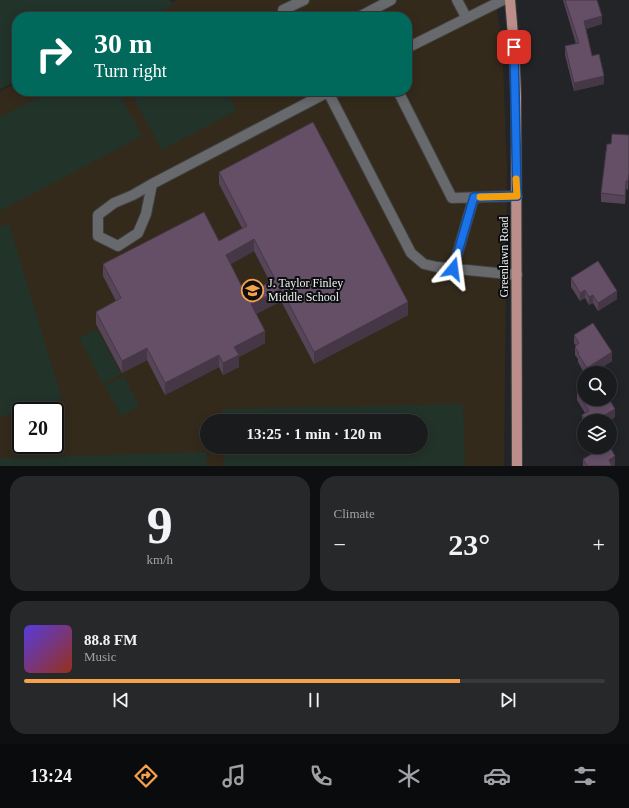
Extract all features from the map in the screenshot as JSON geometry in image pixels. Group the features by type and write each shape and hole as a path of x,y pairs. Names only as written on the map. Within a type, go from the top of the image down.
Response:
{"main road":[{"name":"Greenlawn Road","path":"510,0 516,96 518,466"}],"lane":[{"path":"284,12 283,10 304,0"},
{"path":"368,12 391,0"},
{"path":"457,0 466,17"},
{"path":"412,45 466,17 503,0"},
{"path":"152,184 146,214 138,234 118,246 98,236 98,215 114,203 132,195 152,184 319,96"},
{"path":"331,96 411,253 424,264 453,269 517,275"},
{"path":"401,96 452,198 517,196"},
{"path":"453,269 474,197"}],"shaded area":[{"name":"J. Taylor Finley Middle School","path":"177,0 495,0 502,40 507,168 504,466 0,466 0,91 12,85 12,96 412,96 412,12 154,12"}],"green space":[{"path":"0,0 170,0 173,5 158,12 12,12 12,83 0,89"},
{"path":"40,96 121,96 142,136 0,211 0,117"},
{"path":"133,96 229,96 237,110 162,150"},
{"path":"9,224 62,399 52,402 12,402 12,414 0,417 0,227"},
{"path":"97,329 121,374 103,384 79,338"},
{"path":"124,376 139,406 121,416 105,386"},
{"path":"463,404 465,466 224,466 224,454 428,454 428,414 223,414 223,409"},
{"path":"200,452 200,454 207,454 207,466 0,466 0,458"}],"building":[{"path":"565,0 597,0 602,16 584,21 592,56 599,54 604,76 574,83 565,46 579,43"},
{"path":"313,122 408,302 314,352 281,289 251,304 265,331 234,347 239,355 223,363 219,355 165,383 147,348 122,361 96,312 121,298 103,264 204,212 219,241 247,226 219,172","holes":["254,239 275,279 246,295 226,255"]},
{"path":"612,134 629,135 629,173 628,181 626,181 625,196 601,193 607,144 611,144"},
{"path":"598,261 617,291 598,303 593,295 589,297 585,290 580,293 571,278"},
{"path":"593,323 612,352 590,366 586,366 575,347 579,343 574,335"},
{"path":"586,406 613,406 615,409 606,414 584,414 589,411"},
{"path":"592,454 614,454 615,456 609,460 612,466 587,466 583,459"}],"slow traffic":[{"path":"480,197 517,196 516,179"}],"place":[{"name":"J. Taylor Finley Middle School","path":"253,290"}],"route":[{"path":"453,269 474,197 517,196 514,47"}]}
